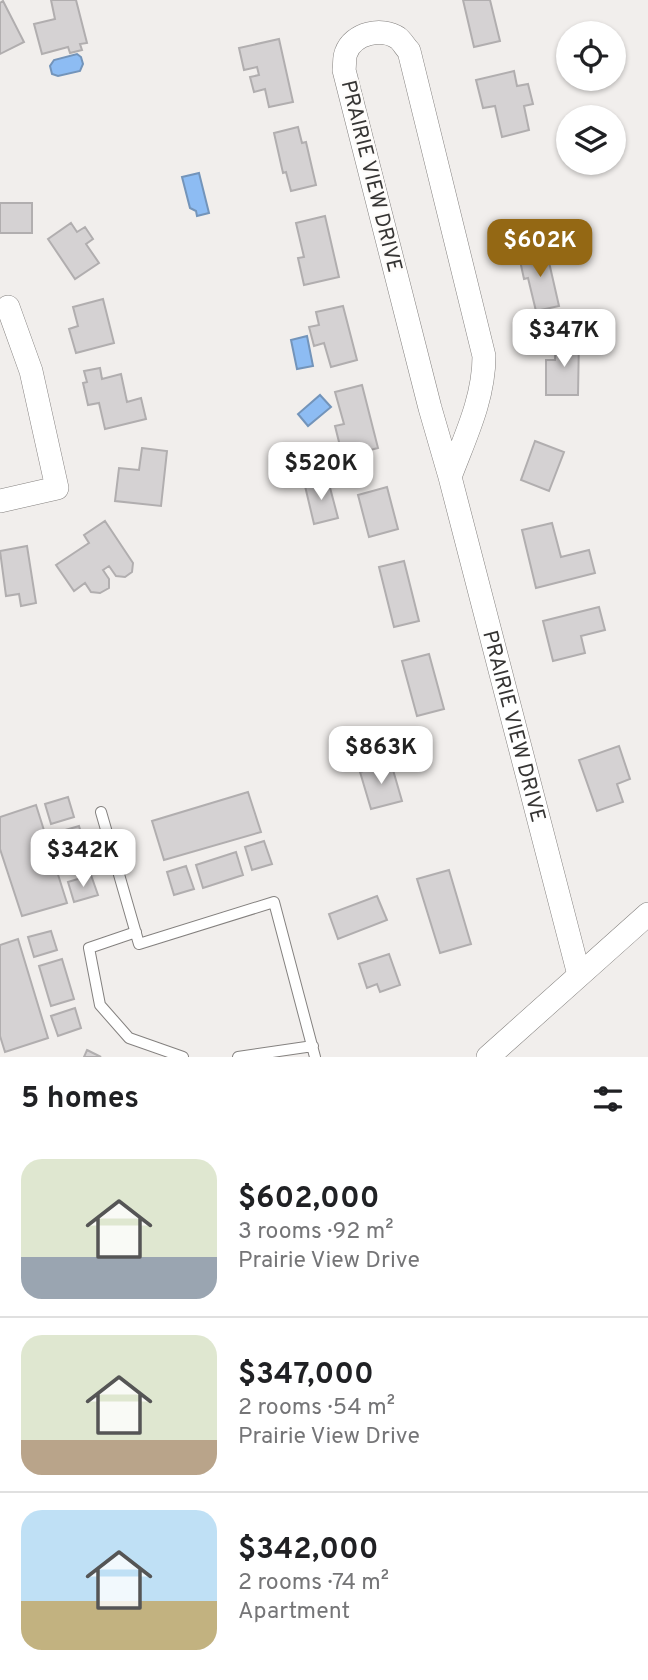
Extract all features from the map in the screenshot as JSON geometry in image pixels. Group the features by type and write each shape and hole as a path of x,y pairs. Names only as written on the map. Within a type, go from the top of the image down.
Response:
{"street":[{"name":"PRAIRIE VIEW DRIVE","path":"450,477 484,381 484,356 409,51 400,39 387,33 370,33 353,41 345,54 344,69 579,975"},
{"path":"0,501 57,488 31,371 8,307"},
{"path":"488,1057 648,914"}],"lane":[{"path":"100,812 139,944 274,902 314,1052 238,1057"},
{"path":"135,932 89,948 100,1005 129,1038 183,1057"}],"water":[{"path":"77,54 83,64 80,71 58,76 52,74 50,66 54,60"},
{"path":"199,173 209,213 197,216 196,211 190,208 182,177"},
{"path":"307,336 313,366 297,369 291,340"},
{"path":"320,395 331,407 308,426 298,414"}],"building":[{"path":"51,0 76,0 87,43 80,44 82,50 70,53 68,47 42,54 34,24 55,19"},
{"path":"463,0 490,0 500,41 474,47"},
{"path":"3,1 24,42 0,54 0,3"},
{"path":"279,39 293,102 269,107 265,89 254,92 250,77 259,75 257,67 244,70 239,48"},
{"path":"514,71 517,86 528,84 533,104 524,106 529,130 502,137 495,106 483,108 476,80"},
{"path":"298,127 302,143 306,142 316,185 291,191 286,172 283,173 274,133"},
{"path":"0,203 32,203 32,233 0,233"},
{"path":"325,216 339,277 304,285 298,258 304,257 296,223"},
{"path":"71,223 77,232 85,227 93,239 86,244 99,263 75,279 48,239"},
{"path":"546,249 559,306 536,311 528,278 524,279 519,256"},
{"path":"103,299 114,343 76,353 69,329 78,326 73,307"},
{"path":"343,306 357,360 331,367 324,343 314,346 309,327 319,325 316,312"},
{"path":"556,338 579,338 578,395 546,395 546,360 555,360"},
{"path":"100,368 102,379 121,374 127,402 141,398 146,419 105,429 99,403 88,405 83,383 87,382 84,371"},
{"path":"362,385 378,448 351,455 348,444 340,446 335,426 344,424 335,392"},
{"path":"535,441 564,452 549,491 521,480"},
{"path":"142,448 167,451 161,506 115,501 119,468 139,470"},
{"path":"328,480 338,518 314,524 305,486"},
{"path":"387,487 398,529 369,537 358,495"},
{"path":"105,521 133,563 132,572 125,577 116,576 109,566 103,570 109,579 109,588 100,593 91,592 85,583 74,591 56,565 89,543 84,535"},
{"path":"552,523 561,557 589,550 595,573 536,588 522,530"},
{"path":"27,546 36,603 21,606 19,594 6,596 0,551"},
{"path":"404,561 419,621 394,627 379,567"},
{"path":"599,607 605,630 581,636 585,653 553,661 543,621"},
{"path":"429,654 444,709 417,716 402,661"},
{"path":"619,746 630,779 617,784 623,802 597,811 579,760"},
{"path":"391,763 402,801 371,809 360,772"},
{"path":"248,792 261,832 164,860 152,821"},
{"path":"68,797 74,817 51,824 45,804"},
{"path":"36,805 67,903 22,916 0,849 0,817"},
{"path":"79,826 91,866 67,873 55,833"},
{"path":"264,841 272,864 252,870 245,847"},
{"path":"236,852 243,875 203,888 196,865"},
{"path":"186,866 194,889 174,895 167,872"},
{"path":"449,870 471,944 440,953 417,879"},
{"path":"91,875 98,895 74,902 68,882"},
{"path":"377,896 387,920 338,939 329,914"},
{"path":"51,931 57,950 34,957 28,937"},
{"path":"18,939 48,1038 5,1052 0,1036 0,945"},
{"path":"389,954 400,985 380,992 377,984 367,988 359,964"},
{"path":"62,959 74,999 51,1006 39,966"},
{"path":"75,1008 81,1028 58,1036 51,1016"},
{"path":"87,1050 101,1057 84,1057"}]}
